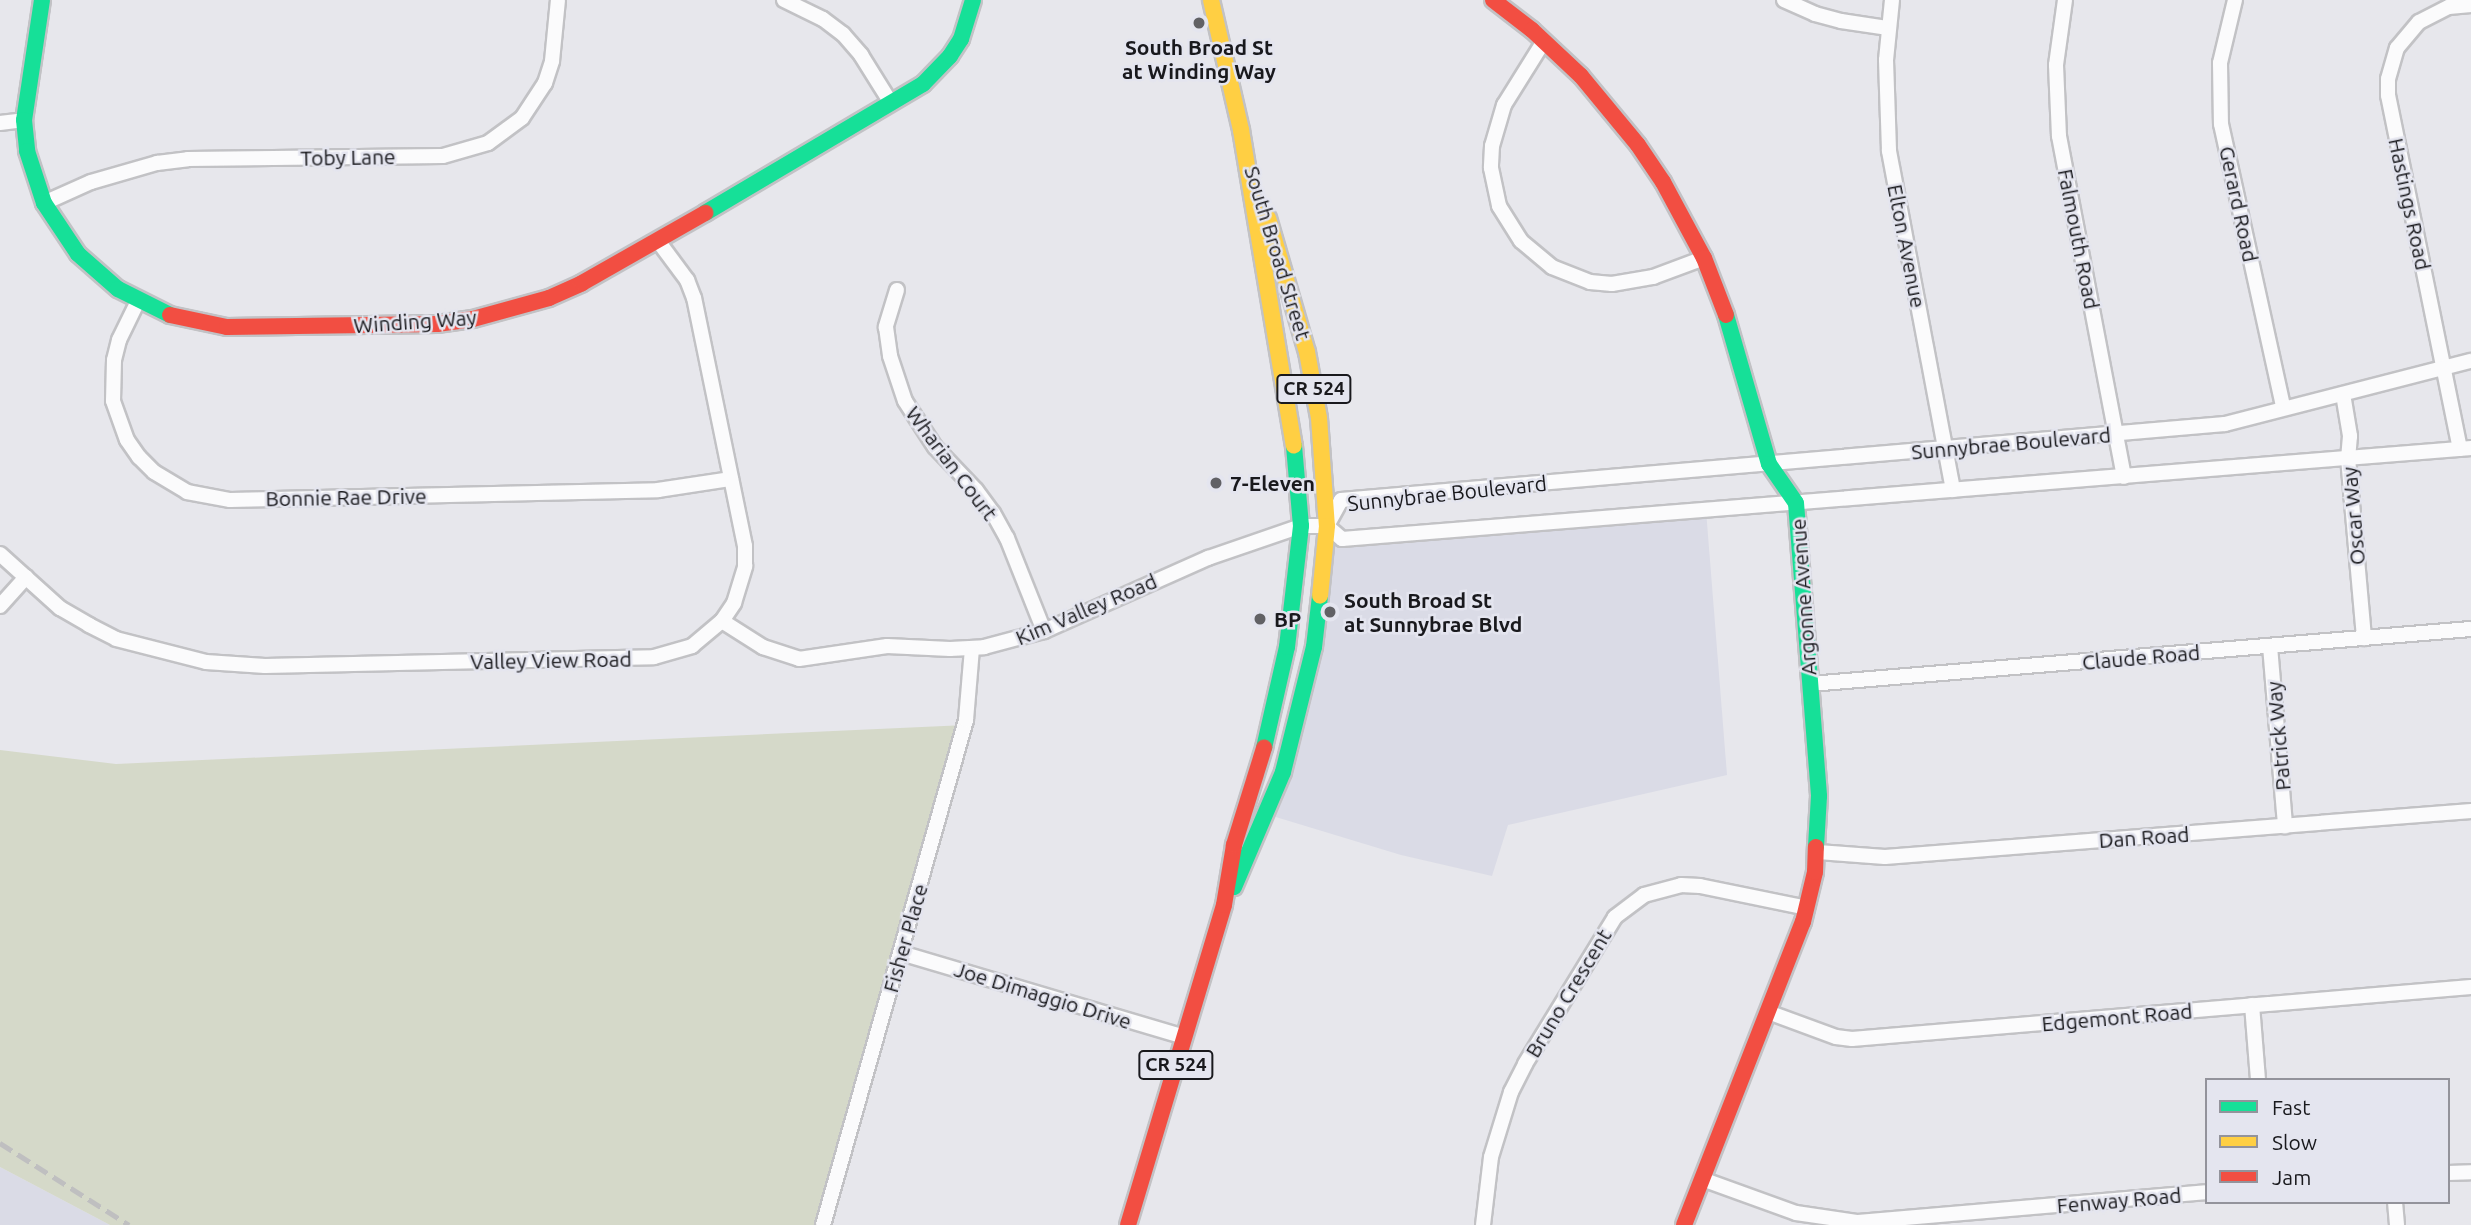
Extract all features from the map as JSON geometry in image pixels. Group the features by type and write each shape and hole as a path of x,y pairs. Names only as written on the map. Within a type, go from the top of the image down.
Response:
{"street":[{"name":"Winding Way","path":"42,0 24,120 27,151 44,203 78,254 97,273 138,302 172,316 227,327 438,324 484,317 549,298 582,283 658,240 923,84 950,56 961,39 973,0"},
{"name":"Toby Lane","path":"44,203 92,182 157,163 188,159 443,156 488,143 522,118 545,83 552,61 558,0"},
{"path":"784,0 823,19 843,34 862,55 891,103"},
{"name":"South Broad Street","path":"1128,1225 1224,905 1234,845 1269,730 1287,647 1301,526 1292,418 1241,130 1211,0"},
{"name":"Argonne Avenue","path":"1493,0 1545,41 1581,76 1638,145 1686,221 1704,258 1728,322 1769,464 1796,503 1819,796 1818,852 1807,908 1684,1225"},
{"path":"1784,0 1815,14 1888,28"},
{"name":"Elton Avenue","path":"1892,0 1888,28 1886,100 1889,151 1953,490"},
{"name":"Falmouth Road","path":"2065,0 2056,65 2059,136 2124,477"},
{"name":"Gerard Road","path":"2235,0 2220,63 2221,124 2283,407"},
{"name":"Hastings Road","path":"2465,448 2445,368 2390,107 2388,79 2397,48 2419,22 2449,7 2471,5"},
{"path":"1545,41 1504,105 1492,146 1492,177 1499,206 1521,241 1533,253 1562,272 1590,282 1612,284 1653,278 1704,258"},
{"path":"0,122 24,120"},
{"name":"South Broad Street","path":"1224,905 1252,851 1283,772 1297,723 1314,647 1327,526 1319,418 1307,352 1241,130"},
{"name":"Valley View Road","path":"0,554 60,608 116,639 169,655 243,666 654,657 692,646 722,621 734,603 745,566 745,546 694,298 687,281 658,240"},
{"name":"Wharian Court","path":"897,290 886,327 890,356 905,401 935,447 976,490 993,513 1007,538 1044,631"},
{"name":"Bonnie Rae Drive","path":"138,302 119,340 114,360 113,401 127,440 139,457 154,472 187,492 230,500 631,491 658,490 731,479"},
{"name":"Sunnybrae Boulevard","path":"2465,448 1342,539 1327,526 1341,500 2225,425 2283,407 2471,361"},
{"name":"Oscar Way","path":"2343,394 2350,436 2348,458 2364,638"},
{"name":"Kim Valley Road","path":"722,621 763,647 799,659 887,646 972,649 1013,642 1044,631 1177,570 1301,526 1327,526"},
{"path":"0,606 26,577"},
{"name":"Claude Road","path":"1810,684 2471,629"},
{"name":"Patrick Way","path":"2270,646 2285,825"},
{"name":"Fisher Place","path":"823,1225 966,720 972,649"},
{"path":"1269,730 1297,723"},
{"path":"1259,764 1283,772"},
{"name":"Dan Road","path":"1818,852 1885,857 2471,811"},
{"name":"Bruno Crescent","path":"1483,1225 1491,1157 1511,1092 1615,916 1644,895 1681,885 1700,886 1807,908"},
{"name":"Joe Dimaggio Drive","path":"901,953 1184,1037"},
{"name":"Edgemont Road","path":"1768,1012 1836,1037 1852,1039 2471,987"},
{"path":"2252,1005 2258,1078"},
{"path":"2450,1173 2471,1172"},
{"name":"Fenway Road","path":"1702,1179 1796,1213 1858,1224 2205,1192"},
{"path":"2395,1204 2397,1225"}],"shaded area":[{"path":"1706,510 1727,775 1508,825 1492,876 1401,855 1266,814 1283,772 1327,526 1342,539"},
{"path":"0,1167 110,1225 0,1225"}],"green space":[{"path":"966,725 828,1225 110,1225 0,1167 0,750 116,764"}],"railway":[{"path":"0,1143 129,1225"}],"traffic: fast":[{"path":"42,0 24,120 27,151 44,203 78,254 118,289 170,315"},
{"path":"705,213 923,84 950,56 961,39 973,0"},
{"path":"1726,315 1769,464 1796,503 1819,796 1816,847"},
{"path":"1264,748 1287,647 1301,526 1294,446"},
{"path":"1234,887 1283,772 1314,647 1320,596"}],"traffic: slow":[{"path":"1211,0 1241,130 1294,446"},
{"path":"1268,218 1307,352 1319,418 1327,526 1320,596"}],"traffic: jam":[{"path":"1493,0 1532,30 1581,76 1638,145 1663,182 1704,258 1726,315"},
{"path":"170,315 227,327 437,324 473,319 549,298 582,283 705,213"},
{"path":"1128,1225 1224,905 1234,845 1264,748"},
{"path":"1684,1225 1803,922 1815,872 1816,847"}],"place":[{"name":"South Broad St at Winding Way","path":"1199,23"},
{"name":"7-Eleven","path":"1216,483"},
{"name":"South Broad St at Sunnybrae Blvd","path":"1330,612"},
{"name":"BP","path":"1260,619"}]}
